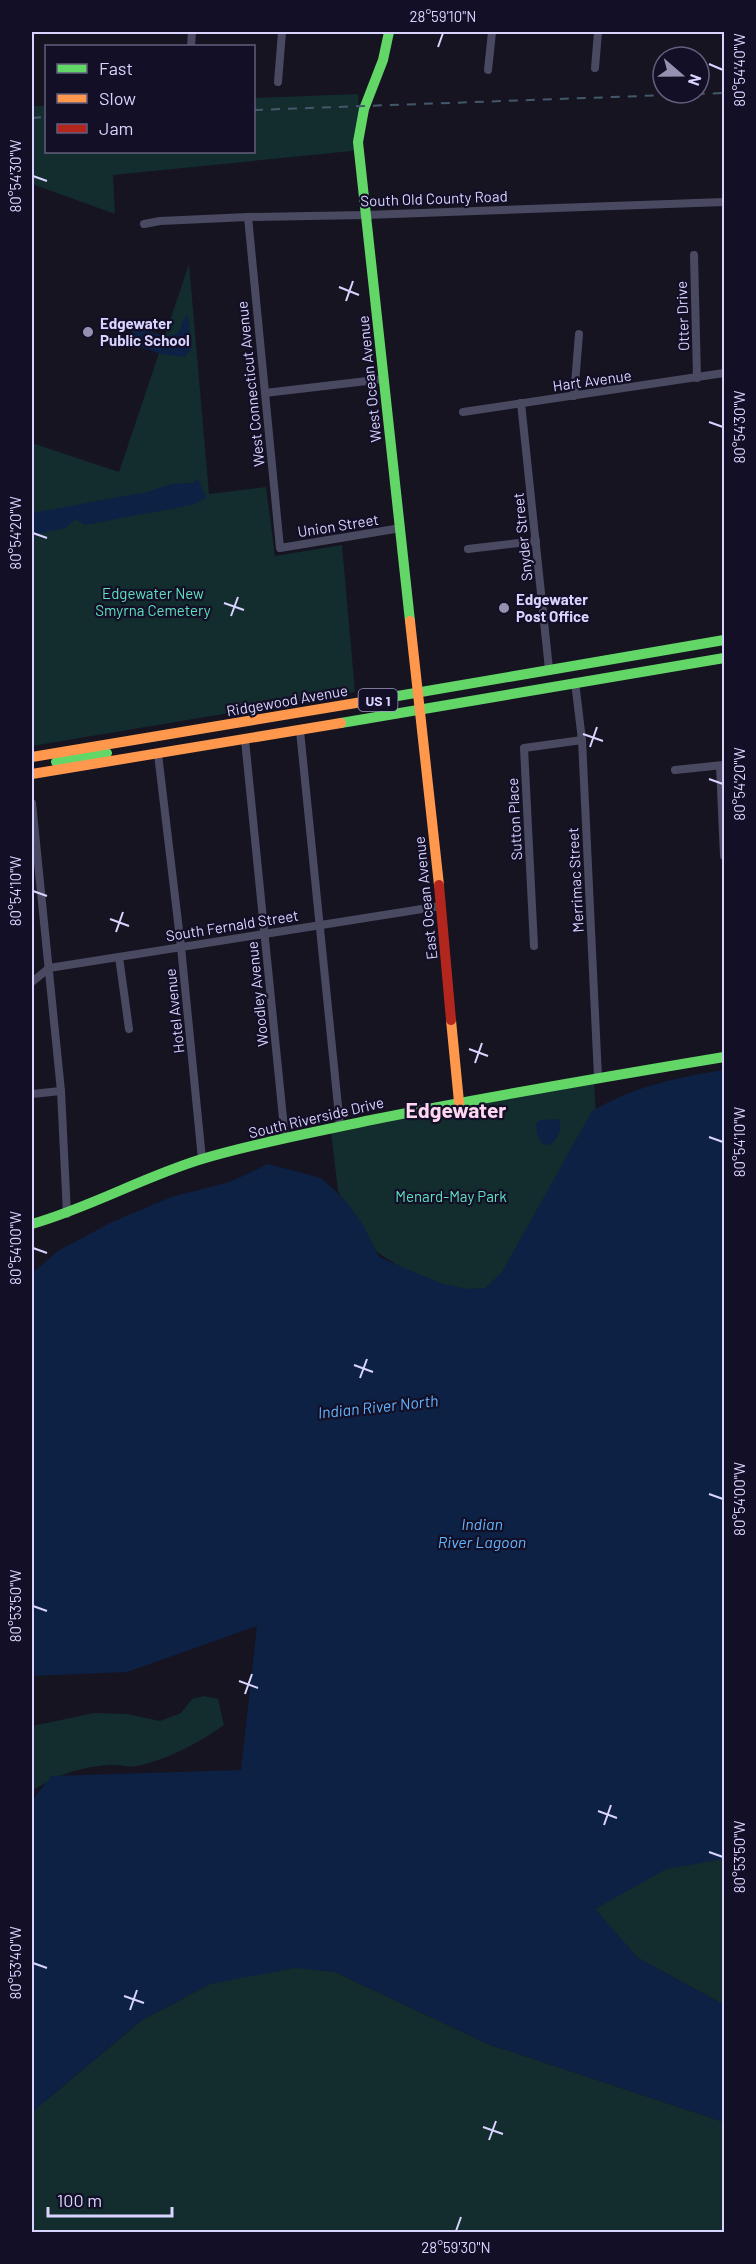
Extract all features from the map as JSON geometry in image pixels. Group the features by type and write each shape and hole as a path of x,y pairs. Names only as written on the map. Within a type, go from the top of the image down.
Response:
{"street":[{"path":"278,82 282,32"},
{"name":"West Ocean Avenue","path":"389,32 381,69 360,123 358,142 418,693"},
{"path":"488,70 492,32"},
{"path":"595,68 598,32"},
{"name":"South Old County Road","path":"144,224 160,221 724,202"},
{"name":"West Connecticut Avenue","path":"248,218 280,548"},
{"name":"Otter Drive","path":"694,255 697,378"},
{"path":"574,396 579,334"},
{"name":"Hart Avenue","path":"463,412 724,373"},
{"path":"265,393 384,379"},
{"name":"Snyder Street","path":"521,403 549,669"},
{"name":"Union Street","path":"280,548 401,528"},
{"path":"468,549 536,541"},
{"path":"635,672 638,665 699,654 721,641"},
{"name":"Ridgewood Avenue","path":"32,756 721,641"},
{"name":"US 1","path":"33,773 300,731 724,658"},
{"name":"Merrimac Street","path":"575,682 582,740 598,1077"},
{"name":"East Ocean Avenue","path":"418,693 459,1101"},
{"path":"300,731 340,1126"},
{"path":"33,773 36,768 44,764 126,750 136,740"},
{"name":"Woodley Avenue","path":"245,740 285,1138"},
{"name":"Sutton Place","path":"534,946 525,748 582,740"},
{"name":"Hotel Avenue","path":"158,754 181,947 202,1159"},
{"path":"675,770 722,765 724,856"},
{"path":"32,803 35,872 49,968 61,1091 67,1214"},
{"name":"South Fernald Street","path":"49,968 441,906"},
{"path":"119,957 129,1029"},
{"path":"32,982 49,968"},
{"name":"South Riverside Drive","path":"32,1224 67,1214 153,1176 202,1159 285,1138 459,1101 724,1057"},
{"path":"32,1094 61,1091"}],"green space":[{"path":"358,94 362,150 113,175 115,214 32,184 32,106 45,106 45,153 255,153 255,98"},
{"name":"Edgewater New Smyrna Cemetery","path":"189,264 209,494 266,487 275,556 342,545 355,692 32,746 32,443 119,472"},
{"name":"Menard-May Park","path":"594,1082 596,1116 538,1289 444,1294 378,1253 347,1209 338,1191 331,1131"},
{"path":"204,1696 218,1699 224,1725 204,1738 160,1759 130,1767 109,1765 78,1770 50,1780 32,1791 32,1726 94,1713 127,1714 160,1721 181,1713 192,1699"},
{"path":"724,1858 724,2002 719,2002 638,1958 594,1909 653,1876 658,1868"},
{"path":"267,1959 335,1972 488,2044 724,2122 724,2232 32,2232 32,2112 142,2020 210,1984"}],"water":[{"path":"188,315 192,348 185,357 161,354 128,343 133,330 139,327 165,336 174,335 180,330"},
{"path":"198,479 206,498 192,505 84,525 75,519 66,528 32,535 32,513 147,492 172,484 192,483"},
{"name":"Indian River Lagoon","path":"724,1070 724,1859 666,1869 595,1909 638,1958 719,2002 724,2002 724,2122 488,2044 335,1972 295,1968 210,1984 142,2020 32,2112 32,1801 51,1776 241,1770 257,1626 127,1672 32,1676 32,1273 58,1251 110,1223 171,1197 230,1182 268,1164 321,1178 347,1202 363,1225 379,1257 440,1283 467,1289 485,1288 502,1272 592,1111 639,1089"},
{"path":"559,1119 560,1130 557,1137 550,1145 542,1144 537,1134 536,1124 540,1120"}],"railway":[{"path":"255,110 724,93"},
{"path":"32,118 45,117"}],"traffic: fast":[{"path":"389,32 383,60 364,109 358,142 410,621"},
{"path":"386,698 724,640"},
{"path":"341,723 724,658"},
{"path":"56,762 107,753"},
{"path":"32,1224 180,1166 283,1138 455,1104 724,1057"}],"traffic: slow":[{"path":"410,621 439,885"},
{"path":"32,757 386,698"},
{"path":"32,774 341,723"},
{"path":"451,1020 459,1102"}],"traffic: jam":[{"path":"439,885 451,1020"}],"place":[{"name":"Edgewater Public School","path":"88,332"},
{"name":"Edgewater Post Office","path":"504,608"}],"district":[{"name":"Edgewater","path":"456,1109"}],"water label":[{"name":"Indian River North","path":"378,1406"}]}
